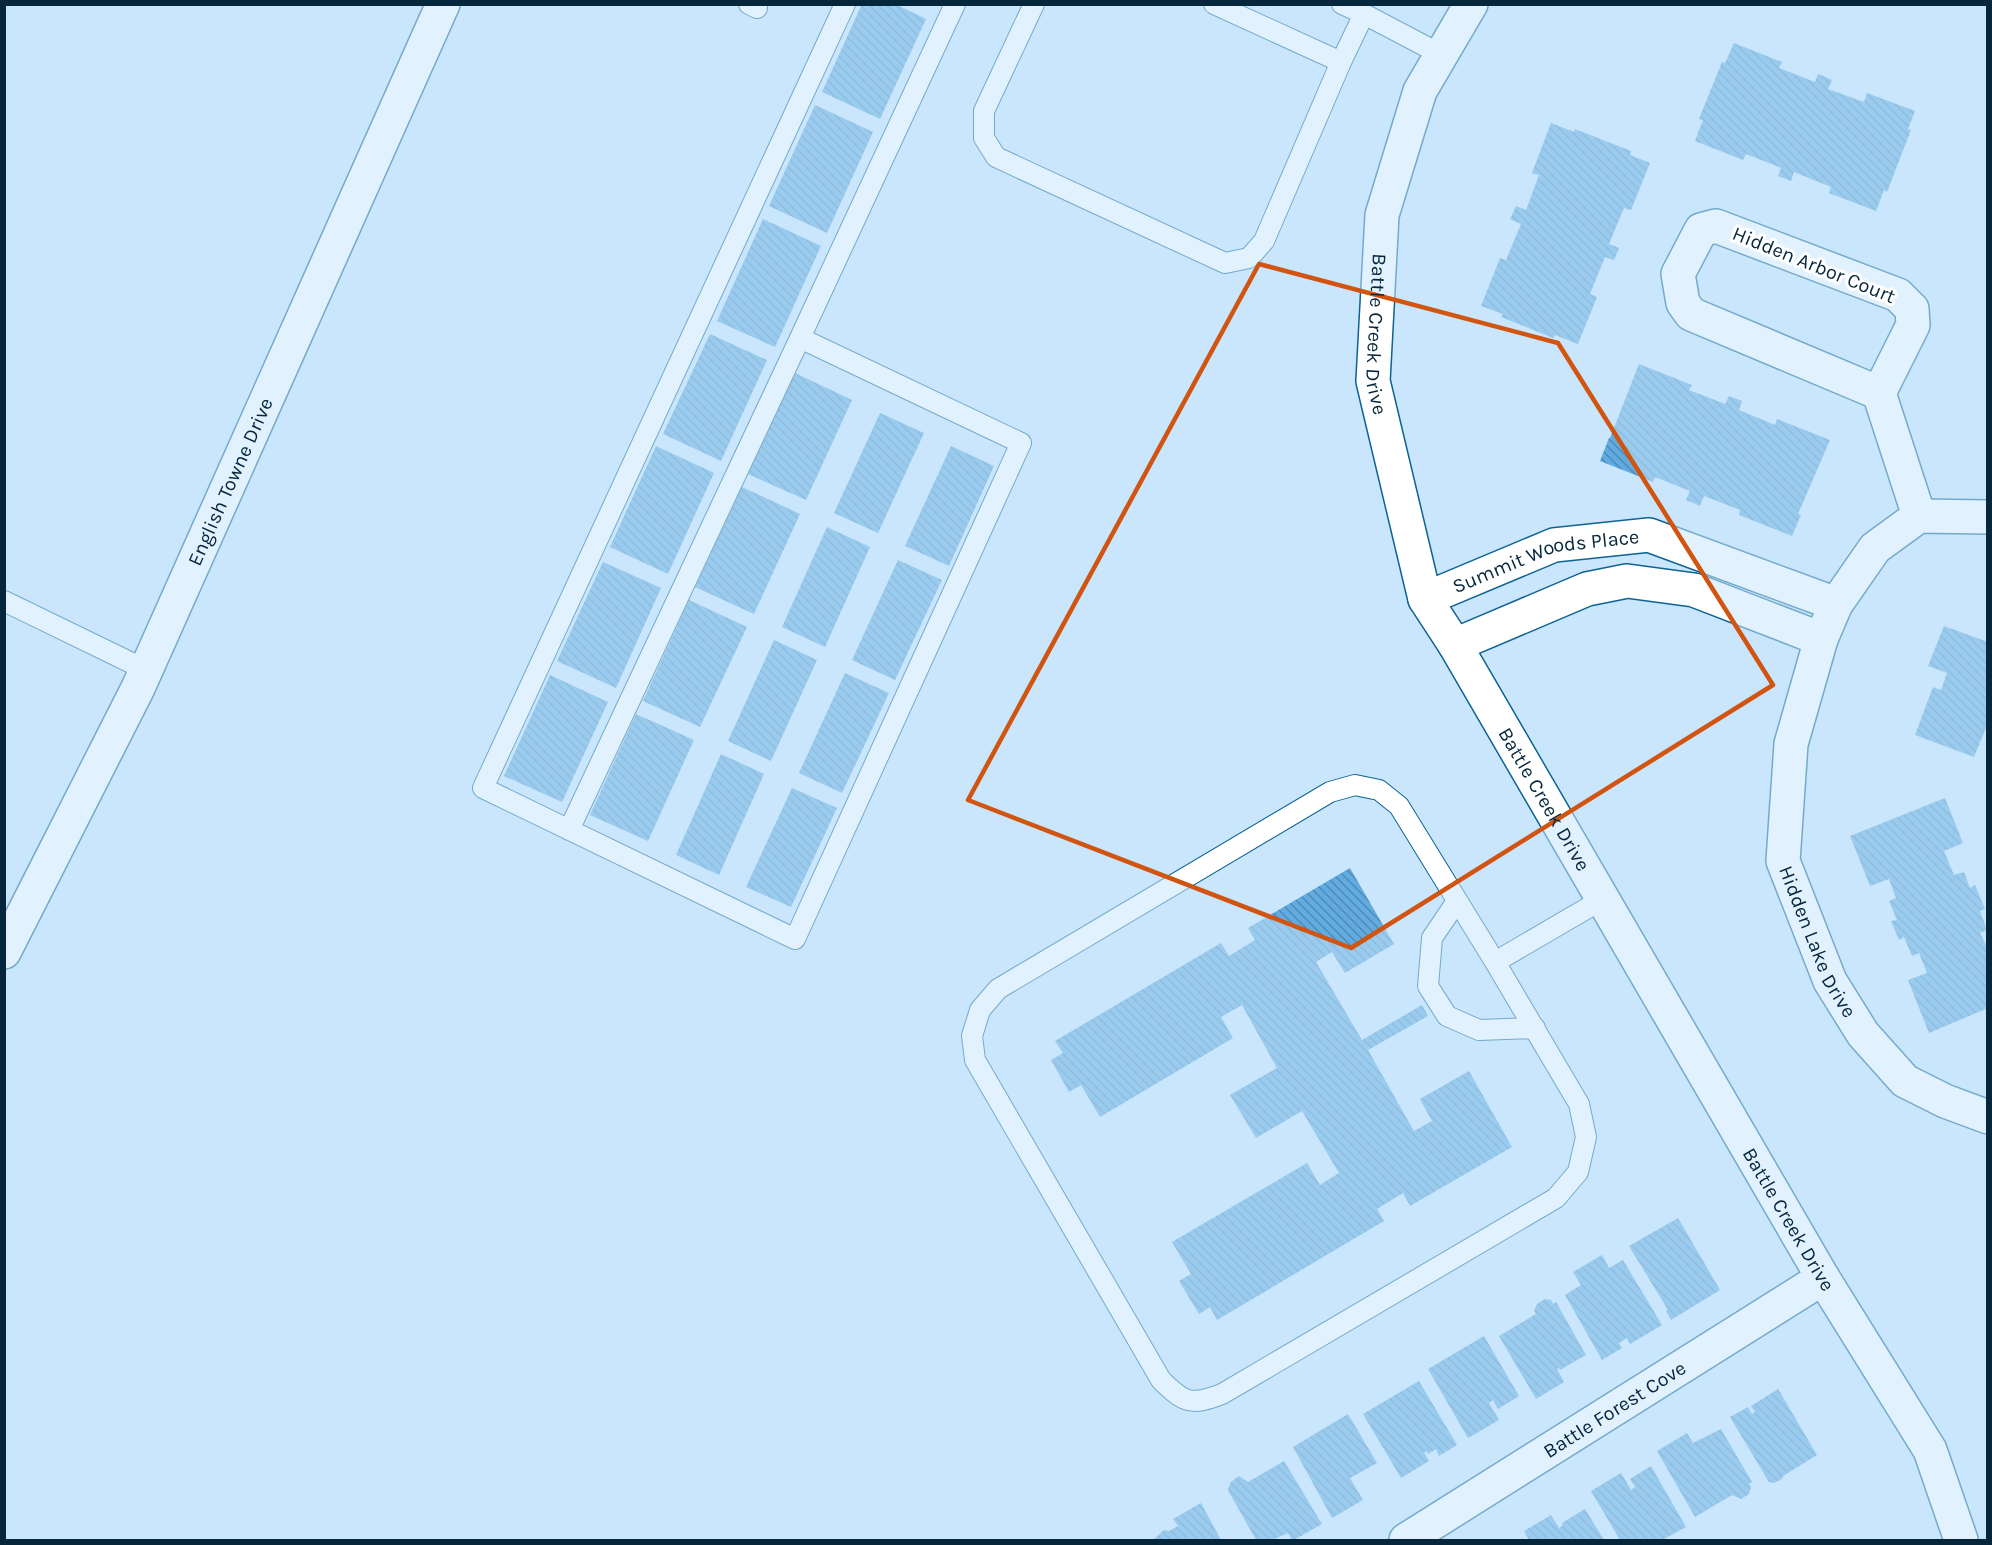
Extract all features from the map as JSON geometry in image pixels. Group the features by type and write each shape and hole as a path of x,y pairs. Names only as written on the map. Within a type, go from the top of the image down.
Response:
{"street":[{"name":"English Towne Drive","path":"4,952 146,670 442,4"},
{"name":"Battle Creek Drive","path":"1472,4 1420,91 1383,215 1373,381 1425,598 1455,645 1823,1278 1930,1450 1961,1540"},
{"name":"Hidden Arbor Court","path":"1716,226 1898,295 1912,309 1913,325 1879,393 1691,314 1683,303 1678,274 1701,230 1716,226"},
{"path":"1879,393 1919,516 1988,517"},
{"name":"Hidden Lake Drive","path":"1919,516 1875,548 1836,604 1821,639 1791,744 1783,861 1830,981 1863,1034 1905,1081 1945,1101 1988,1118"},
{"name":"Summit Woods Place","path":"1425,598 1554,545 1649,535 1836,604"},
{"name":"Summit Woods Place","path":"1455,645 1587,589 1627,581 1694,590 1821,639"},
{"name":"Battle Forest Cove","path":"1406,1540 1823,1278"}],"lane":[{"path":"800,338 1021,443 795,939 483,788 845,4"},
{"path":"569,830 955,4"},
{"path":"1034,4 984,111 984,138 996,157 1225,263 1249,258 1264,241 1364,14"},
{"path":"1342,4 1442,55"},
{"path":"1217,5 1341,63"},
{"path":"4,601 146,670"},
{"path":"1355,785 1379,790 1399,806 1495,962 1579,1104 1586,1137 1578,1172 1556,1198 1222,1394 1201,1402 1178,1397 1161,1380 975,1060 972,1036 980,1010 998,989 1330,792 1355,785"},
{"path":"1495,962 1603,899"},
{"path":"1457,901 1432,938 1428,986 1448,1016 1479,1030 1534,1028"}],"highlighted area":[{"path":"1259,264 1558,343 1773,685 1351,948 968,800"}],"building":[{"path":"862,4 895,4 926,19 880,119 822,92"},
{"path":"1734,43 1782,62 1779,68 1815,82 1818,74 1832,80 1828,89 1864,102 1867,93 1915,111 1908,129 1911,130 1887,192 1884,190 1876,211 1829,193 1831,187 1794,172 1791,181 1778,176 1781,168 1746,154 1743,160 1695,141 1703,120 1699,119 1722,62 1725,63"},
{"path":"815,105 873,132 827,233 769,206"},
{"path":"1551,123 1574,132 1575,129 1631,151 1630,155 1650,163 1631,210 1624,208 1609,244 1619,248 1614,260 1605,257 1590,294 1597,297 1578,344 1555,335 1553,338 1501,317 1503,314 1481,306 1500,258 1506,260 1521,224 1510,219 1516,206 1526,210 1539,175 1532,173"},
{"path":"763,219 821,246 775,347 717,321"},
{"path":"710,334 767,360 721,461 663,434"},
{"path":"1639,364 1692,385 1689,390 1725,404 1729,396 1742,401 1739,410 1775,425 1777,419 1830,440 1798,514 1801,515 1792,536 1739,515 1740,510 1704,496 1700,506 1686,500 1690,491 1655,477 1653,482 1600,461"},
{"path":"795,373 852,400 806,500 748,474"},
{"path":"880,413 924,433 878,533 834,513"},
{"path":"656,446 714,473 668,574 610,547"},
{"path":"951,446 994,466 949,566 905,546"},
{"path":"742,487 800,514 754,614 695,587"},
{"path":"827,527 870,547 825,647 782,627"},
{"path":"898,560 942,580 895,680 852,660"},
{"path":"603,562 661,588 616,688 557,661"},
{"path":"689,600 747,627 700,727 643,701"},
{"path":"1944,626 1988,642 1988,723 1974,757 1915,735 1933,687 1941,690 1947,673 1928,666"},
{"path":"774,640 817,660 771,761 728,741"},
{"path":"845,673 889,693 842,793 799,773"},
{"path":"550,675 608,702 562,802 504,776"},
{"path":"636,714 694,740 648,841 590,815"},
{"path":"721,754 764,774 719,875 676,855"},
{"path":"792,788 837,808 791,907 746,887"},
{"path":"1945,798 1963,843 1944,851 1954,875 1964,872 1970,888 1975,885 1985,909 1980,911 1987,930 1980,933 1988,945 1988,1008 1929,1033 1908,980 1927,973 1919,953 1912,956 1904,937 1899,940 1891,921 1897,920 1889,901 1896,898 1889,879 1870,886 1850,836"},
{"path":"1350,868 1394,944 1345,973 1332,952 1316,962 1362,1040 1422,1005 1428,1016 1368,1050 1414,1131 1432,1121 1420,1099 1469,1071 1512,1147 1410,1206 1403,1193 1377,1209 1384,1221 1217,1320 1210,1307 1199,1314 1179,1281 1191,1274 1172,1242 1307,1163 1320,1185 1339,1173 1302,1111 1256,1138 1230,1095 1277,1068 1242,1005 1221,1017 1233,1038 1100,1117 1081,1085 1069,1092 1051,1060 1063,1053 1055,1041 1221,943 1229,956 1255,940 1248,928"},
{"path":"1678,1218 1720,1290 1671,1320 1666,1311 1668,1310 1629,1246"},
{"path":"1602,1255 1609,1268 1623,1260 1662,1325 1630,1344 1627,1338 1619,1343 1622,1348 1602,1360 1565,1295 1581,1285 1573,1272"},
{"path":"1545,1299 1551,1300 1553,1304 1556,1302 1586,1355 1560,1370 1557,1369 1564,1382 1536,1399 1499,1336 1536,1314 1534,1311 1537,1304"},
{"path":"1484,1336 1519,1396 1498,1409 1493,1400 1489,1403 1499,1420 1468,1438 1428,1369"},
{"path":"1419,1381 1457,1445 1439,1456 1436,1449 1428,1454 1424,1452 1429,1461 1401,1478 1363,1414"},
{"path":"1778,1389 1817,1455 1774,1483 1769,1482 1730,1417 1748,1407 1752,1414 1755,1412 1751,1406"},
{"path":"1348,1414 1377,1463 1350,1478 1363,1500 1332,1518 1293,1447"},
{"path":"1721,1429 1752,1482 1749,1484 1751,1487 1749,1494 1741,1499 1732,1495 1695,1517 1657,1451 1687,1433 1693,1443"},
{"path":"1284,1461 1322,1524 1294,1540 1288,1533 1272,1540 1256,1540 1228,1489 1231,1482 1239,1476 1248,1482"},
{"path":"1651,1466 1686,1527 1662,1540 1620,1540 1591,1491 1621,1473 1631,1490 1635,1487 1630,1479"},
{"path":"1201,1503 1221,1540 1153,1540 1164,1530 1169,1531 1178,1526 1173,1519"},
{"path":"1585,1509 1604,1540 1529,1540 1524,1531 1551,1515 1559,1528 1563,1525 1562,1523"}]}
